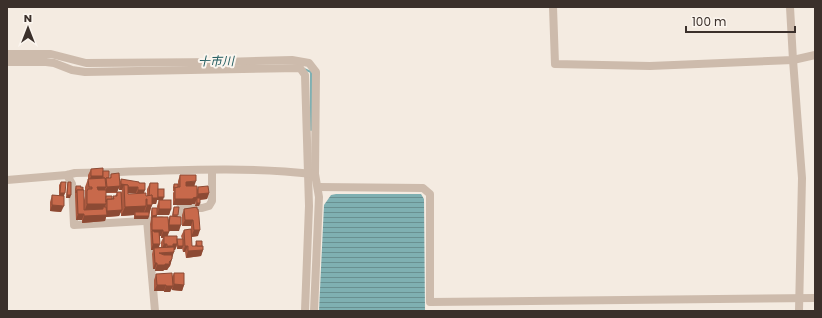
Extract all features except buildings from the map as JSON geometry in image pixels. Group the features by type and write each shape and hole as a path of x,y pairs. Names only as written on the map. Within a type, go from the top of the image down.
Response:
{"street":[{"path":"553,7 555,64 650,66 793,60 815,55"},
{"path":"790,7 802,178 799,311"},
{"path":"7,54 51,54 86,63 292,60 309,63 316,72 305,311"},
{"path":"7,62 54,63 72,70 85,72 300,68 305,75 312,174 318,187 319,197 314,311"},
{"path":"7,180 68,175 75,173 212,170 312,174"},
{"path":"68,175 72,184 74,225 147,220 179,221 180,208 202,208 209,206 212,201 212,170"},
{"path":"318,187 423,188 430,194 430,302 815,298"},
{"path":"147,220 154,311"}],"water":[{"path":"421,194 424,199 425,311 319,311 324,205 331,195"}],"waterway":[{"name":"十市川","path":"304,69 311,72 311,130"}]}
